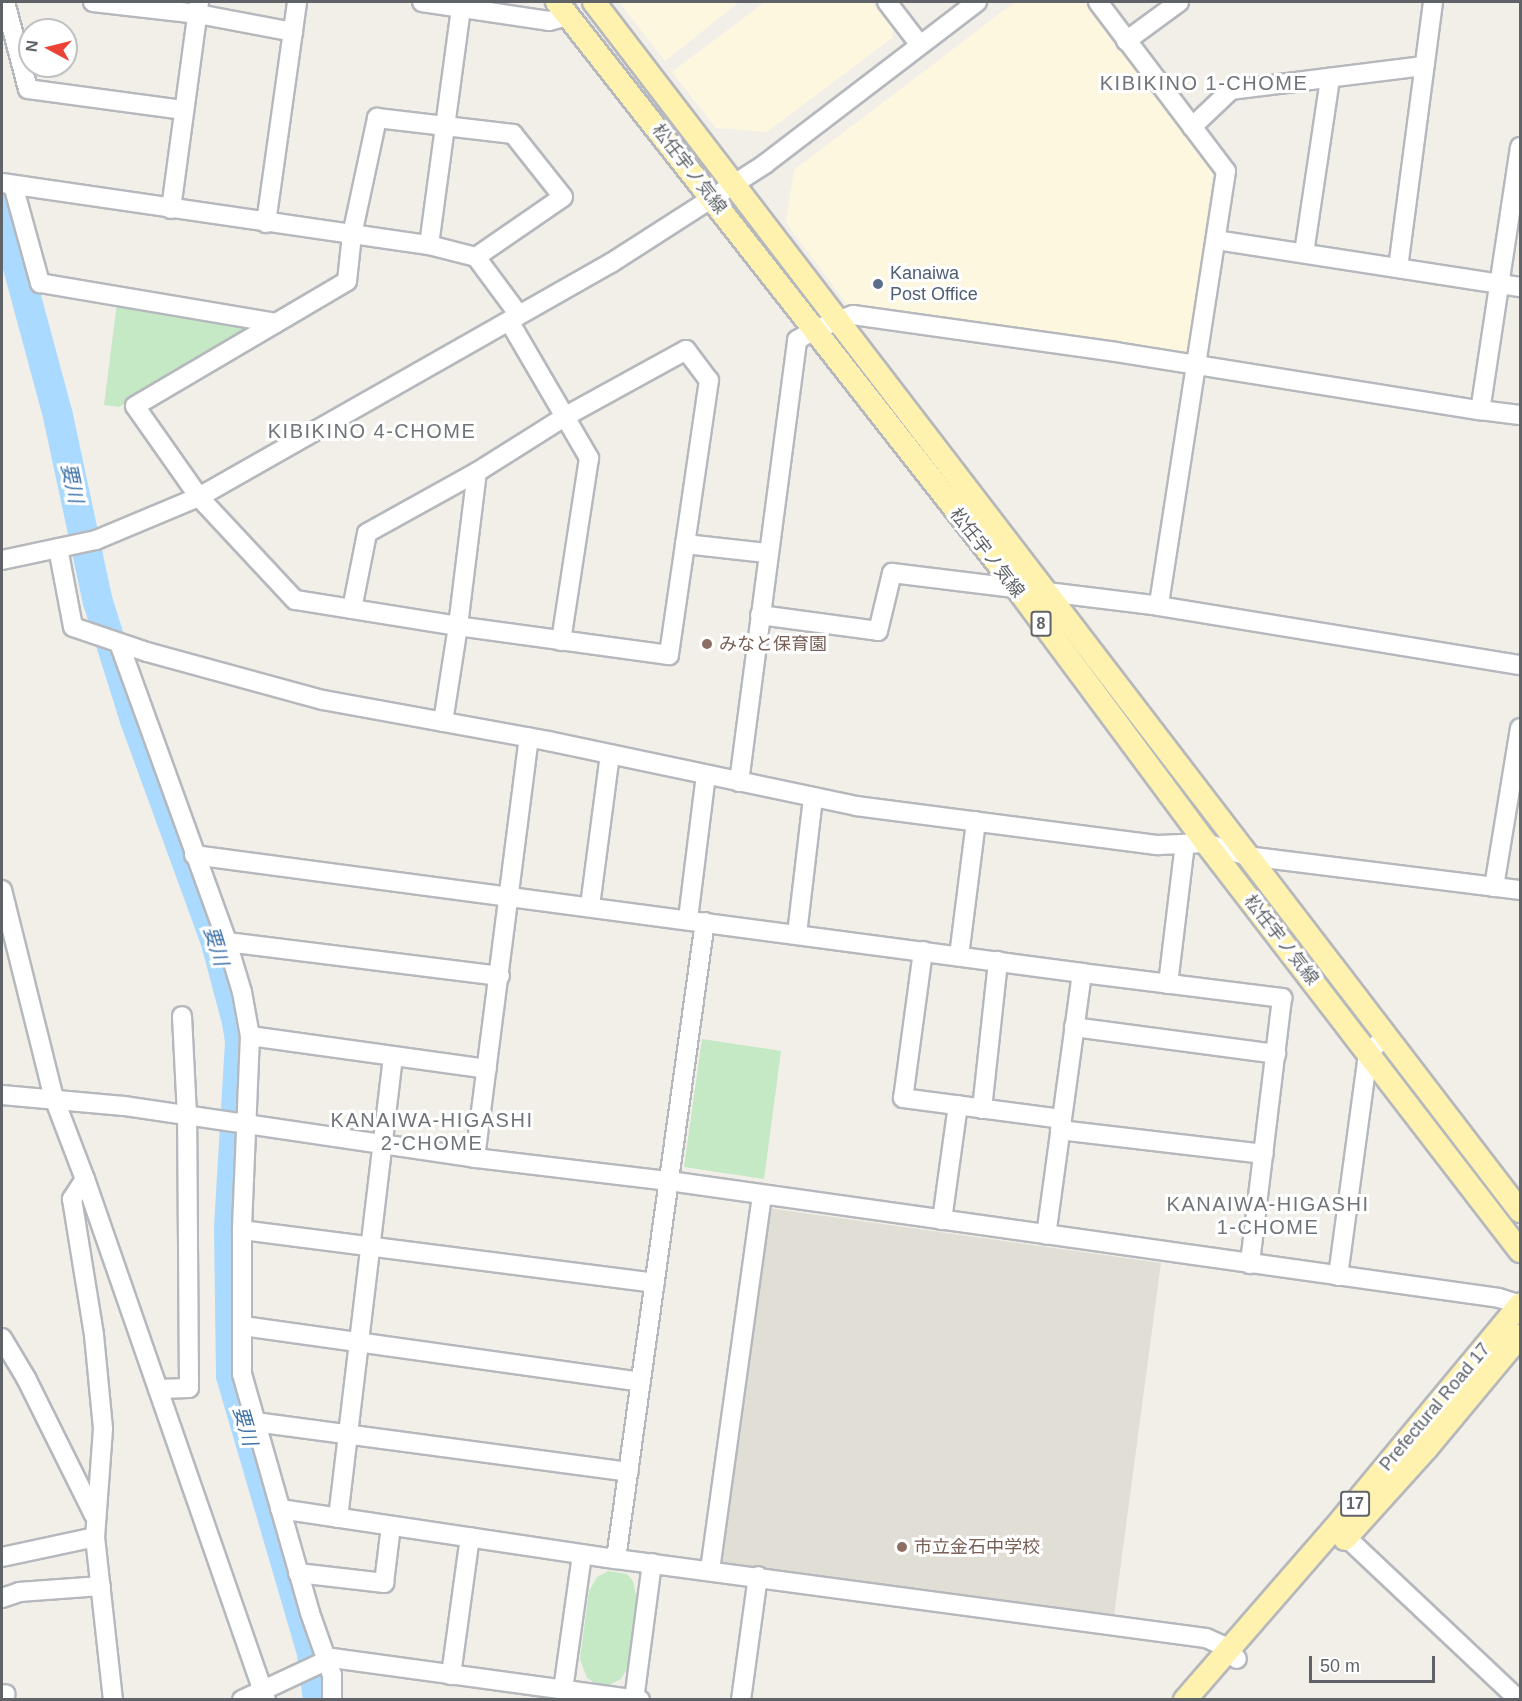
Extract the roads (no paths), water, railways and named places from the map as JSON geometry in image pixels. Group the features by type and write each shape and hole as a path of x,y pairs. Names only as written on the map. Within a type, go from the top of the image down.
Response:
{"main road":[{"name":"松任宇ノ気線","path":"594,2 1521,1211"},
{"name":"松任宇ノ気線","path":"563,9 1015,587 1195,843 1368,1053 1521,1251"},
{"name":"Prefectural Road 17","path":"1202,1700 1233,1654 1333,1530 1521,1305"},
{"name":"Prefectural Road 17","path":"1185,1700 1233,1654 1346,1537 1427,1448 1521,1336"}],"street":[{"path":"5,2 28,89 183,110"},
{"path":"101,2 198,8 293,32"},
{"path":"266,223 297,2"},
{"path":"422,2 549,21 563,9"},
{"path":"887,2 920,45"},
{"path":"2,560 96,540 200,497 514,318 713,200 765,164 977,2"},
{"path":"1098,2 1226,171 1198,366 1159,606"},
{"path":"1126,41 1179,2"},
{"path":"1398,268 1433,2"},
{"path":"429,245 461,7"},
{"path":"171,209 198,8"},
{"path":"1192,127 1231,90 1425,66"},
{"path":"1304,253 1330,78"},
{"path":"352,609 367,533 477,472 566,416 686,350 709,380 669,655 458,626 295,600 200,497 135,406 346,282 352,235 377,118 445,124 513,134 563,197 476,257"},
{"path":"1480,410 1521,147"},
{"path":"276,323 40,283 6,184 429,245 476,257 514,318 589,458 561,641"},
{"path":"1216,240 1521,287"},
{"path":"739,782 767,553 798,340 814,330 853,315 1116,352 1521,415"},
{"path":"443,722 458,626 477,472"},
{"path":"685,544 767,553"},
{"path":"66,547 73,627 111,640 323,700 529,737 856,806 1158,845 1195,843 1247,856 1521,890"},
{"path":"760,615 878,631 892,573 1159,606 1521,665"},
{"path":"111,640 227,942 250,1036 241,1123 242,1374 298,1574 325,1661 332,1675 332,1700"},
{"path":"1494,887 1521,728"},
{"path":"475,1158 511,896 529,737"},
{"path":"590,906 610,754"},
{"path":"616,1559 669,1181 696,921 706,775"},
{"path":"797,934 813,797"},
{"path":"959,956 976,821"},
{"path":"1168,984 1195,843"},
{"path":"194,855 1282,998 1250,1264"},
{"path":"2,890 54,1098 85,1179 264,1694"},
{"path":"227,942 500,976"},
{"path":"923,951 903,1098 982,1108 1061,1125 1264,1154"},
{"path":"982,1108 998,961"},
{"path":"1046,1235 1082,973"},
{"path":"158,1389 189,1388 187,1115 182,1016"},
{"path":"1074,1027 1276,1054"},
{"path":"250,1036 487,1069"},
{"path":"1338,1276 1368,1053 1386,1036"},
{"path":"338,1518 393,1056"},
{"path":"2,1095 54,1098 187,1115 475,1158 669,1181 762,1196 1499,1298 1521,1305"},
{"path":"942,1220 958,1105"},
{"path":"85,1179 72,1199 94,1335 103,1429 94,1517 113,1700"},
{"path":"710,1570 762,1196"},
{"path":"242,1230 655,1283"},
{"path":"243,1326 641,1382"},
{"path":"2,1338 26,1378 94,1517"},
{"path":"255,1422 628,1472"},
{"path":"280,1509 616,1559 758,1576 1206,1638 1233,1654"},
{"path":"298,1574 384,1583 391,1526"},
{"path":"2,1557 95,1537"},
{"path":"451,1675 470,1537"},
{"path":"1346,1537 1519,1700"},
{"path":"562,1690 582,1554"},
{"path":"634,1699 652,1563"},
{"path":"741,1700 758,1576"},
{"path":"2,1598 19,1592 101,1586"},
{"path":"242,1700 264,1694 302,1671 332,1658 640,1700"}],"waterway":[{"name":"要川","path":"2,208 58,416 98,602 135,720 216,943 237,1022 240,1042 229,1229 231,1376 312,1653 318,1700"}],"place":[{"name":"Kanaiwa Post Office","path":"878,284"},
{"name":"みなと保育園","path":"707,644"},
{"name":"市立金石中学校","path":"902,1547"}],"district":[{"name":"KIBIKINO 1-CHOME","path":"1204,83"},
{"name":"KIBIKINO 4-CHOME","path":"372,431"},
{"name":"KANAIWA-HIGASHI 2-CHOME","path":"432,1132"},
{"name":"KANAIWA-HIGASHI 1-CHOME","path":"1268,1216"}]}
